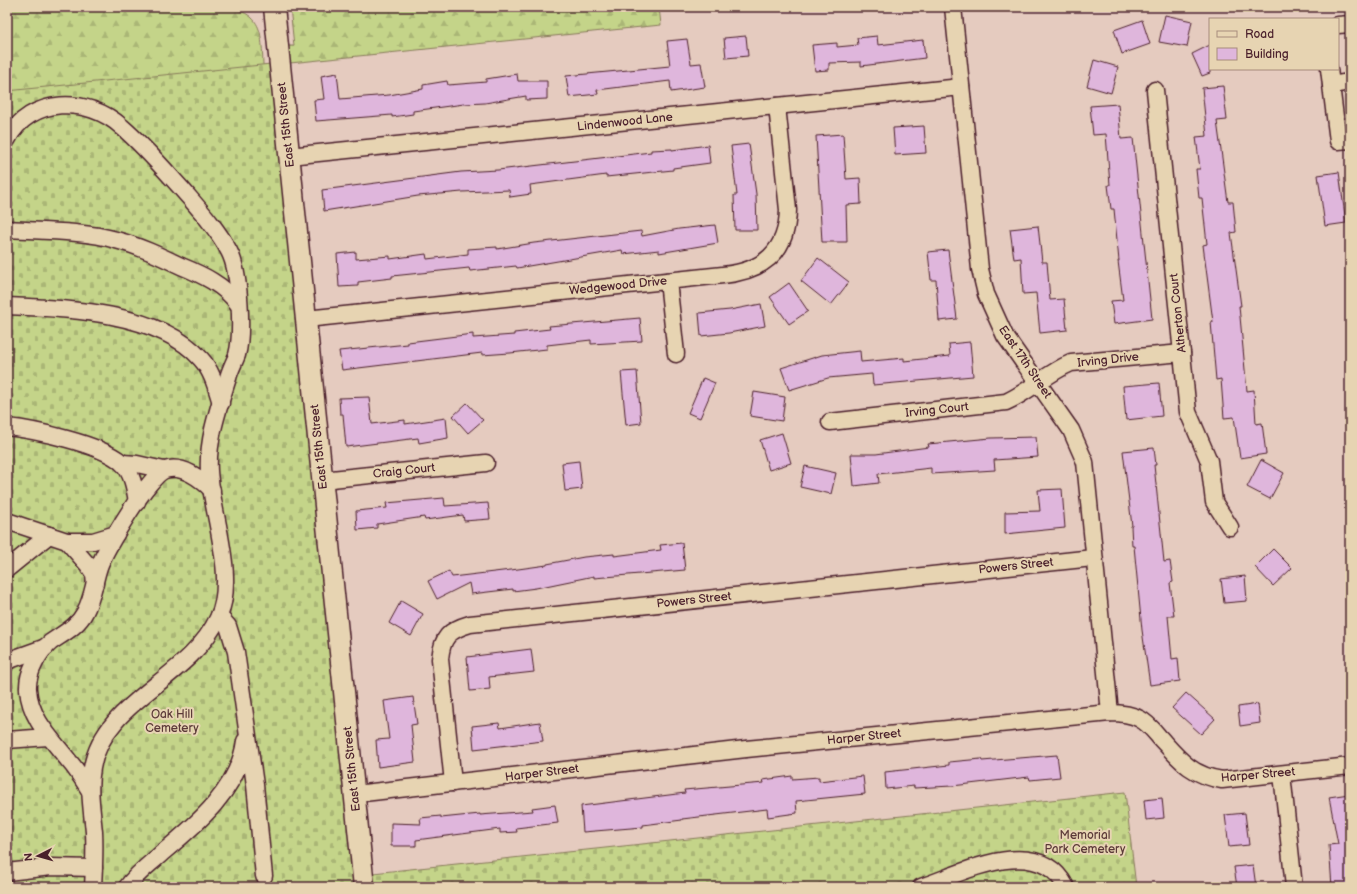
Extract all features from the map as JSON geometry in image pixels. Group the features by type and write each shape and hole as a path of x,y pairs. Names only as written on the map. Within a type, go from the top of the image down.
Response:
{"main road":[{"name":"East 15th Street","path":"274,7 364,887"}],"street":[{"name":"East 17th Street","path":"953,7 980,269 986,294 1005,336 1071,430 1084,462 1110,713"},
{"path":"1339,26 1350,24"},
{"path":"1329,70 1338,141 1350,140"},
{"path":"1331,85 1350,82"},
{"name":"Lindenwood Lane","path":"289,156 961,87"},
{"name":"Atherton Court","path":"1155,90 1188,412 1209,461 1214,502 1230,527"},
{"path":"7,140 13,129 28,115 50,107 66,105 97,110 118,123 141,143 203,213 220,235 231,254 235,270 240,326 239,342 236,356 228,376 210,448 209,470 225,576 225,596 219,616 208,635 196,650 178,668 118,717 106,730 98,744 92,767 90,791 94,834 93,887"},
{"name":"Wedgewood Drive","path":"306,319 740,273 759,266 778,249 784,238 788,224 788,210 777,106"},
{"path":"7,229 115,239 143,249 222,286 238,304"},
{"path":"668,281 676,354"},
{"path":"7,306 79,311 118,317 147,324 170,334 188,346 202,360 214,380 221,402"},
{"name":"Irving Drive","path":"1038,382 1059,368 1071,363 1182,353"},
{"name":"Irving Court","path":"830,422 999,403 1015,398 1038,382"},
{"path":"7,427 24,429 68,439 112,456 123,463 144,465 192,474 202,480 212,490"},
{"path":"28,688 32,670 40,654 46,647 70,630 84,615 92,601 99,567 107,549 142,492 171,470 192,464 202,457 210,448"},
{"path":"123,463 135,488 137,502"},
{"name":"Craig Court","path":"322,480 486,463"},
{"path":"7,520 66,541 92,541 116,534"},
{"path":"7,569 49,535"},
{"path":"66,541 88,565 94,574 95,584"},
{"name":"Powers Street","path":"453,783 440,659 441,647 447,635 458,627 478,623 1093,558"},
{"path":"219,616 228,626 233,638 255,785 264,876"},
{"path":"7,661 46,647"},
{"path":"7,664 19,670 28,688 31,706 40,725 90,791"},
{"name":"Harper Street","path":"355,794 746,749 1110,713 1123,713 1140,719 1153,729 1183,763 1194,772 1208,778 1222,780 1350,766"},
{"path":"127,887 137,874 206,814 223,793 237,771 244,752 247,727"},
{"path":"7,740 48,737"},
{"path":"1282,774 1294,887"},
{"path":"921,887 990,864 1018,858 1032,860 1045,865 1054,872 1066,887"},
{"path":"7,872 51,867 94,868"}],"green space":[{"path":"7,7 217,7 234,9 246,13 254,20 258,28 261,38 264,78 7,107"},
{"path":"290,7 659,7 661,25 290,63 288,46 294,46"},
{"name":"Oak Hill Cemetery","path":"271,64 356,887 7,887 7,91"},
{"name":"Memorial Park Cemetery","path":"1125,792 1136,887 374,887 373,873"}],"building":[{"path":"1165,15 1192,21 1187,47 1159,42"},
{"path":"1142,20 1150,44 1122,54 1114,30"},
{"path":"746,36 748,56 726,58 724,38"},
{"path":"877,36 878,45 923,40 925,58 861,66 861,62 829,63 829,70 815,71 812,45 837,43 837,47 858,45 857,38"},
{"path":"687,39 691,64 701,63 705,87 671,92 670,81 597,90 598,94 569,97 566,76 670,66 667,41"},
{"path":"1209,46 1210,73 1202,76 1192,54"},
{"path":"1094,60 1118,67 1111,93 1087,86"},
{"path":"337,73 340,99 389,95 423,89 423,85 447,81 448,85 486,82 486,79 517,74 518,81 547,81 547,99 526,100 526,96 485,103 464,104 413,111 413,114 392,117 392,115 316,121 314,100 324,99 321,76"},
{"path":"1223,86 1227,120 1217,121 1228,202 1233,202 1236,232 1231,233 1241,306 1239,306 1247,391 1254,390 1256,424 1262,423 1266,454 1240,458 1234,417 1224,418 1221,379 1216,380 1211,322 1213,322 1203,245 1207,244 1202,198 1199,198 1196,169 1200,169 1196,137 1207,136 1202,88"},
{"path":"1118,104 1121,139 1133,138 1152,319 1114,324 1111,301 1123,300 1114,209 1111,209 1108,185 1110,185 1106,134 1093,135 1090,106"},
{"path":"924,126 926,153 895,155 893,128"},
{"path":"843,134 846,179 860,178 861,204 846,205 847,242 822,242 816,136"},
{"path":"749,144 756,194 757,230 735,230 734,195 737,195 731,146"},
{"path":"708,145 710,163 673,168 673,170 606,177 606,175 530,185 531,194 510,197 509,190 462,192 418,196 324,211 322,190 461,172 498,170 651,152 651,150 672,150"},
{"path":"1339,172 1346,223 1325,226 1318,175"},
{"path":"715,225 718,243 659,253 659,250 623,254 622,250 517,268 516,266 470,271 469,268 392,276 392,278 358,282 358,286 339,287 337,254 356,252 356,259 390,256 390,259 426,254 427,259 468,254 468,249 497,247 497,249 534,243 641,231 642,236 679,229"},
{"path":"1038,226 1042,262 1047,262 1050,300 1064,299 1067,330 1040,333 1036,293 1023,294 1021,258 1014,259 1010,229"},
{"path":"948,250 957,319 939,321 936,280 931,280 928,252"},
{"path":"818,258 849,282 831,305 801,281"},
{"path":"789,283 808,311 789,324 770,297"},
{"path":"761,304 765,326 729,333 701,336 699,313 730,310"},
{"path":"640,318 642,341 591,344 591,340 547,345 547,349 482,355 482,353 342,370 339,351 408,344 408,342 473,334 473,338 514,335 514,333 550,329 549,326"},
{"path":"970,342 973,376 873,385 872,374 828,378 789,390 781,368 822,355 860,351 861,362 904,358 904,361 950,356 949,344"},
{"path":"637,371 641,423 626,425 621,372"},
{"path":"703,378 715,383 700,418 688,413"},
{"path":"1159,383 1162,416 1126,420 1123,386"},
{"path":"754,392 785,397 782,421 750,416"},
{"path":"369,397 372,424 405,420 405,424 446,418 448,438 419,443 418,438 346,447 343,414 340,414 339,398"},
{"path":"467,403 483,420 468,433 453,416"},
{"path":"782,433 791,463 769,470 760,440"},
{"path":"1036,437 1038,457 994,460 995,470 931,474 931,468 878,474 879,483 854,486 851,454 876,454 929,447 928,444 991,438"},
{"path":"1154,448 1156,465 1154,465 1164,562 1170,561 1173,582 1170,583 1174,616 1168,616 1172,659 1178,658 1180,681 1150,685 1142,630 1134,546 1132,546 1132,526 1123,451"},
{"path":"1261,460 1284,473 1270,499 1247,487"},
{"path":"579,461 582,489 565,491 562,463"},
{"path":"805,466 836,473 831,494 800,487"},
{"path":"1062,489 1065,528 1005,534 1005,512 1040,511 1038,490"},
{"path":"444,498 445,506 488,503 490,519 464,521 463,515 425,520 424,517 377,524 377,528 357,530 356,511 387,508 386,503"},
{"path":"682,543 685,570 594,578 594,576 536,588 471,594 469,583 437,599 428,581 449,571 452,577 511,570 547,565 584,557 614,554 614,556 661,550 660,545"},
{"path":"1273,549 1292,568 1273,586 1255,567"},
{"path":"1245,576 1247,601 1224,603 1221,579"},
{"path":"401,601 423,614 411,636 389,623"},
{"path":"531,649 534,672 489,677 490,689 470,691 467,657"},
{"path":"1186,693 1215,719 1201,734 1172,708"},
{"path":"413,697 417,724 411,725 415,762 378,767 376,740 389,739 384,701"},
{"path":"1258,704 1260,723 1240,726 1238,707"},
{"path":"540,722 543,741 474,749 472,726 499,723 500,728"},
{"path":"1057,755 1060,777 1030,780 1029,777 952,786 914,788 914,786 886,789 885,772 949,765 949,762"},
{"path":"792,776 792,779 819,777 819,781 863,776 865,794 796,801 797,813 768,817 767,809 682,819 643,825 643,827 583,832 581,806 685,793 684,790 764,783 763,780"},
{"path":"1349,794 1350,887 1332,887 1329,845 1338,844 1329,797"},
{"path":"1162,798 1164,818 1146,820 1144,800"},
{"path":"555,805 558,823 516,828 517,832 500,833 500,829 416,840 416,846 391,846 391,823 421,824 420,818 441,816 441,818 533,811 532,808"},
{"path":"1245,813 1249,845 1229,847 1225,815"},
{"path":"1253,865 1256,887 1237,887 1234,867"}]}
